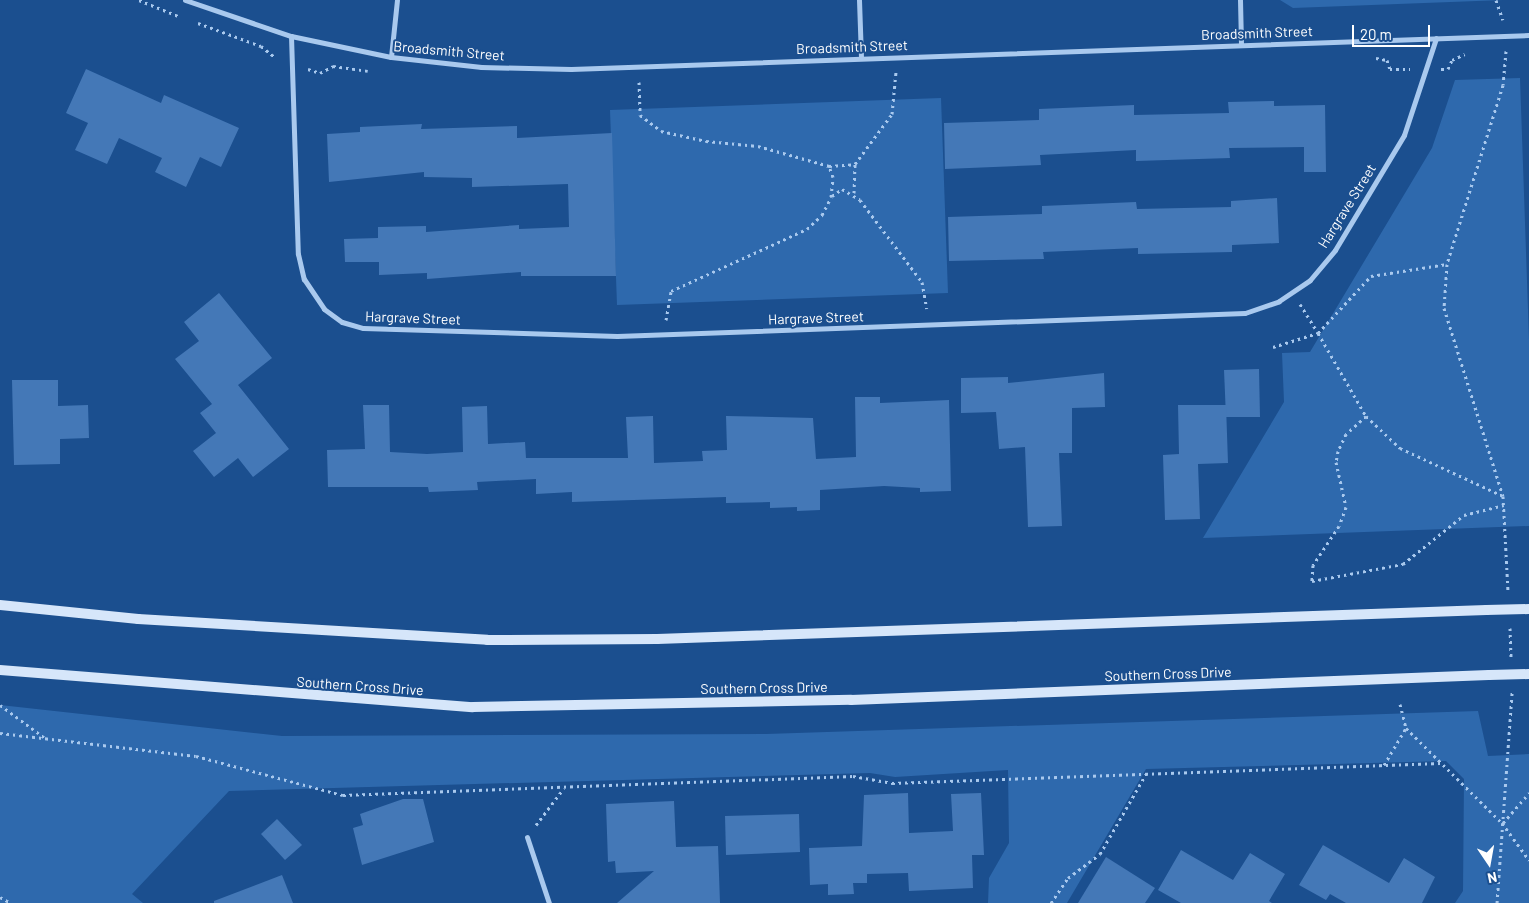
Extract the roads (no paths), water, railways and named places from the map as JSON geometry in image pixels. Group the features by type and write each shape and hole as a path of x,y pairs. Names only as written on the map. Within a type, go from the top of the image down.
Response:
{"main road":[{"path":"0,599 22,607"},
{"path":"0,605 158,621 487,640 657,639 1529,609"},
{"name":"Southern Cross Drive","path":"0,670 473,707 851,700 1529,674"}],"street":[{"name":"Broadsmith Street","path":"184,0 291,36 391,58 481,67 638,66 1529,35"},
{"path":"391,58 397,0"},
{"path":"859,0 861,58"},
{"path":"1240,0 1241,45"},
{"name":"Hargrave Street","path":"291,36 298,254 304,279 324,309 342,322 363,328 666,334 1244,313 1292,293 1335,250 1404,135 1436,38"},
{"path":"527,837 550,903"}]}
